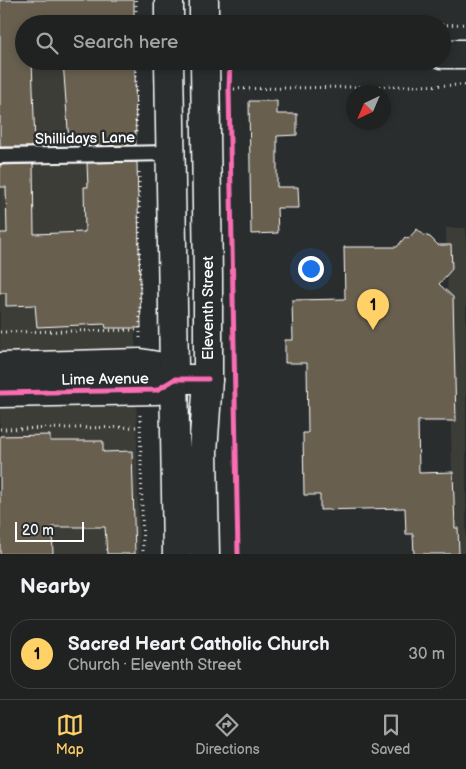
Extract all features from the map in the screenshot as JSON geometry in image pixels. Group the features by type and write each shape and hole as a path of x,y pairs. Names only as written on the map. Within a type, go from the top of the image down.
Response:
{"main road":[{"path":"169,0 169,15"},
{"path":"204,0 204,15"},
{"path":"451,54 466,54"},
{"path":"169,70 177,554"},
{"name":"Eleventh Street","path":"205,70 208,379 203,452 205,554"},
{"name":"Lime Avenue","path":"0,366 140,363 157,366 175,379"},
{"name":"Lime Avenue","path":"0,393 157,390 175,379 208,379"}],"lane":[{"name":"Shillidays Lane","path":"0,156 171,153"}],"path":[{"path":"136,0 136,15"},
{"path":"451,25 466,24"},
{"path":"136,70 136,154 139,171 140,363"},
{"path":"230,99 229,87 466,85"},
{"path":"0,332 140,330"},
{"path":"141,391 143,554"},
{"path":"0,429 140,427"}],"shaded area":[{"path":"0,0 15,15 15,70 130,70 139,554 0,554"},
{"path":"446,228 466,228 466,554 454,554"}],"building":[{"path":"0,0 134,0 134,15 15,15 15,70 32,70 35,144 32,144 32,147 0,147"},
{"path":"64,70 135,70 136,145 87,146 87,143 69,143"},
{"path":"249,101 277,101 277,114 297,114 297,135 277,136 277,187 298,187 299,208 277,208 278,233 251,234"},
{"path":"137,162 141,328 106,328 105,324 37,327 35,305 6,306 6,293 0,293 0,233 7,233 6,187 0,187 0,165 33,164 34,234 85,232 84,187 88,187 87,163"},
{"path":"417,229 430,237 438,245 451,245 452,269 439,284 453,297 456,421 418,421 419,473 453,472 455,528 458,528 459,554 414,554 413,534 406,534 405,508 320,510 320,495 304,495 303,433 308,433 307,363 285,363 285,340 293,340 292,300 345,299 344,247 397,247 405,237 408,239"},
{"path":"50,435 50,441 103,441 103,452 132,451 135,554 107,554 105,527 52,527 53,554 0,554 0,436"}],"cycle path":[{"path":"230,70 238,554"},
{"path":"0,393 157,390 175,379 208,379"}],"place":[{"name":"Sacred Heart Catholic Church","path":"373,330"}]}
